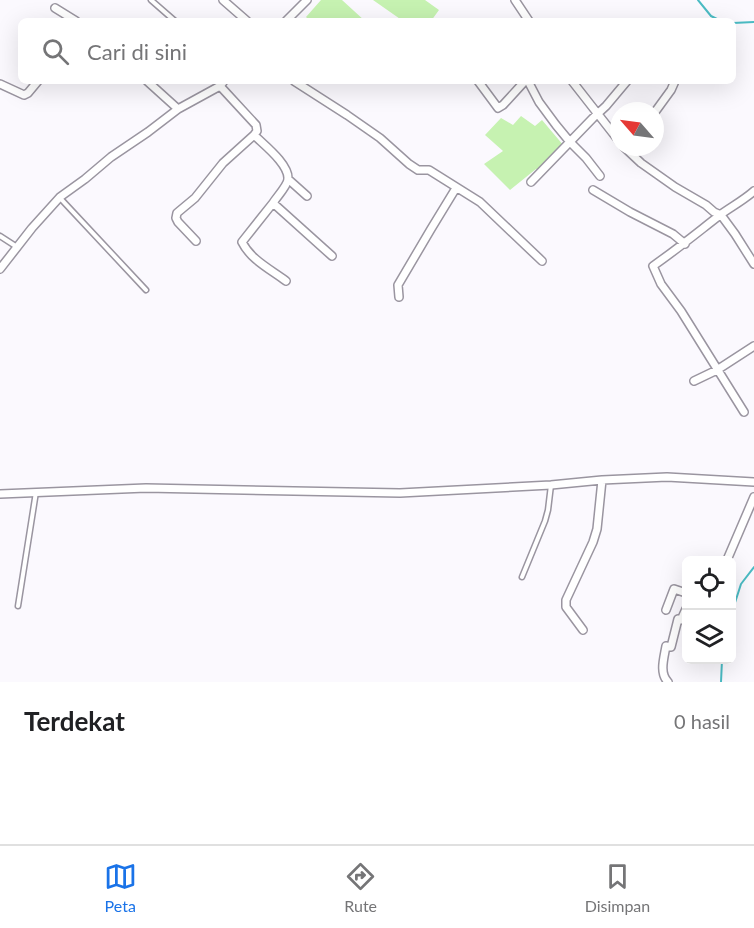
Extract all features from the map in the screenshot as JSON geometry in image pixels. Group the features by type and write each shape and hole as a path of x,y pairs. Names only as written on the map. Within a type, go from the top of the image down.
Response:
{"street":[{"path":"223,0 244,18"},
{"path":"515,0 527,18"},
{"path":"289,18 305,1"},
{"path":"56,8 71,18"},
{"path":"0,84 24,95 36,84"},
{"path":"150,84 178,109"},
{"path":"0,269 60,197 178,109 222,84 256,125 257,132 223,163 195,198 177,213 178,222 196,241"},
{"path":"299,84 371,132 409,165 418,170 429,170 480,202 542,261"},
{"path":"479,84 498,108 504,105 524,84"},
{"path":"529,84 539,102 600,176"},
{"path":"574,84 610,131"},
{"path":"531,182 606,106 624,84"},
{"path":"662,102 674,84"},
{"path":"254,135 286,168 288,179 308,196"},
{"path":"634,156 667,181 721,215 754,264"},
{"path":"286,281 249,254 242,242 273,203 288,179"},
{"path":"399,297 398,285 456,188"},
{"path":"593,190 673,234 686,244"},
{"path":"744,412 681,311 661,284 653,266 686,244 754,190"},
{"path":"273,203 332,256"},
{"path":"694,381 717,370 754,346"},
{"path":"0,494 146,488 400,493 667,477 754,482"},
{"path":"583,630 566,607 566,600 597,529 602,480"},
{"path":"729,556 754,497"},
{"path":"666,610 674,589 682,592"},
{"path":"668,682 662,672 666,646 671,647 678,619 681,620 686,610"}],"lane":[{"path":"151,0 172,18"},
{"path":"60,197 146,291"},
{"path":"0,236 18,247"},
{"path":"522,577 545,521 552,485"},
{"path":"18,606 36,491"}],"green space":[{"path":"321,0 342,0 362,18 307,18"},
{"path":"373,0 425,0 439,10 433,18 399,18"},
{"path":"521,116 535,126 542,120 564,146 541,172 536,169 510,190 484,164 503,151 485,135 501,118 513,125"}],"waterway":[{"path":"698,0 715,18"},
{"path":"736,23 754,22"},
{"path":"733,610 741,584 754,567"},
{"path":"721,682 722,664"}]}
